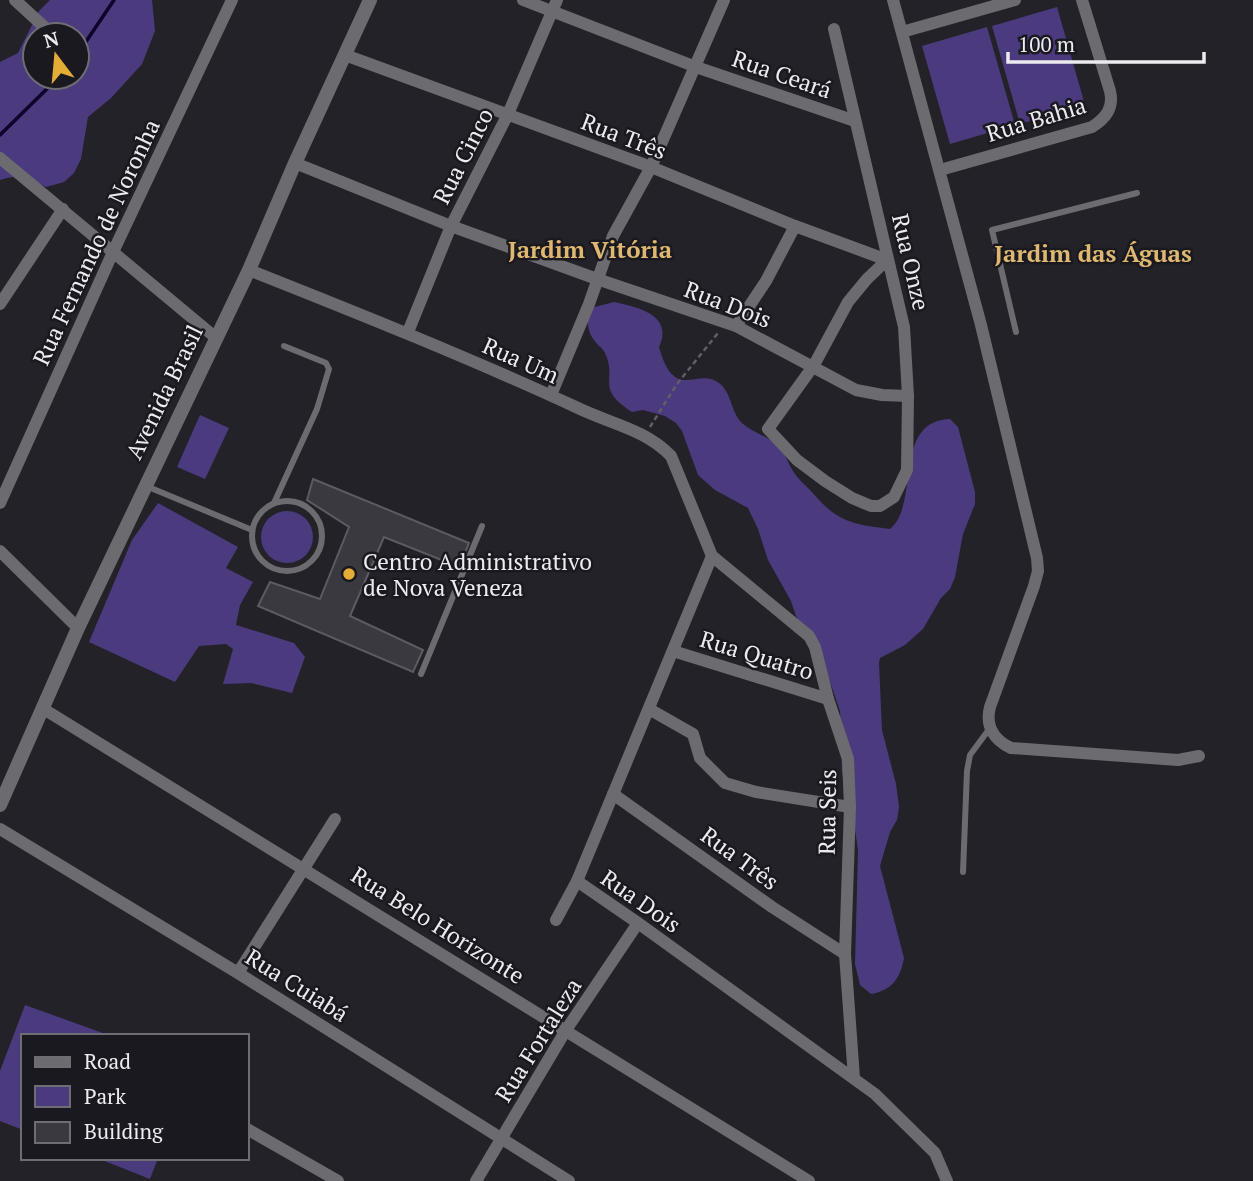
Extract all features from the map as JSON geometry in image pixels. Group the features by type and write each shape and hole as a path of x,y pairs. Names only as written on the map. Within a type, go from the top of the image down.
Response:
{"street":[{"path":"15,0 38,21"},
{"name":"Rua Fernando de Noronha","path":"0,503 113,252 232,0"},
{"name":"Avenida Brasil","path":"0,805 78,628 249,270 370,0"},
{"path":"523,0 555,6 696,67"},
{"path":"551,396 589,304 613,236 651,167 724,0"},
{"path":"893,0 981,325 1037,558 1038,570 1034,586 990,707 990,728 1002,743 1012,748 1178,760 1199,756"},
{"path":"902,32 1016,0"},
{"name":"Rua Bahia","path":"940,170 1092,127 1107,115 1111,106 1110,91 1082,0"},
{"name":"Rua Cinco","path":"408,332 451,226 508,114 555,6"},
{"name":"Rua Onze","path":"814,365 768,429 797,460 852,498 871,506 888,503 894,497 906,470 908,396 904,327 834,29"},
{"name":"Rua Três","path":"345,55 651,167 887,260"},
{"name":"Rua Ceará","path":"696,67 855,121"},
{"path":"0,158 215,337"},
{"name":"Rua Dois","path":"295,163 451,226 732,324 814,365 856,390 908,396"},
{"path":"0,304 63,209"},
{"path":"732,324 766,281 795,226"},
{"path":"814,365 848,302 887,260"},
{"name":"Rua Um","path":"249,270 408,332 646,435 660,444 671,456 712,556"},
{"path":"0,551 78,628"},
{"name":"Rua Dois","path":"712,556 576,881 876,1094 934,1153 947,1181"},
{"name":"Rua Seis","path":"712,556 809,636 815,647 828,699 849,759 845,954 854,1078"},
{"name":"Rua Quatro","path":"673,651 828,699"},
{"name":"Rua Belo Horizonte","path":"42,708 809,1181"},
{"path":"649,709 693,734 700,758 725,783 756,792 850,807"},
{"name":"Rua Três","path":"613,794 772,907 845,954"},
{"path":"238,972 335,819"},
{"name":"Rua Cuiabá","path":"0,830 238,972 569,1181"},
{"path":"556,920 576,881"},
{"name":"Rua Fortaleza","path":"476,1181 566,1030 638,923"},
{"path":"248,1130 338,1181"}],"lane":[{"path":"1016,332 992,230 1137,193"},
{"path":"274,503 317,408 329,369 326,363 284,346"},
{"path":"145,485 252,530"},
{"path":"297,502 316,514 321,524 322,547 308,565 298,570 274,570 256,554 252,530 256,518 264,509 274,503 297,502"},
{"path":"421,674 482,526"},
{"path":"962,872 970,755 990,728"}],"path":[{"path":"646,435 677,384 732,324"}],"green space":[{"path":"50,0 152,0 155,31 142,64 111,98 88,117 81,159 74,173 64,182 46,187 18,177 0,180 0,62 18,53 21,47 21,91 91,91 91,21 34,21"},
{"path":"1057,7 1085,105 1020,124 992,26"},
{"path":"987,27 1015,125 950,144 922,46"},
{"path":"614,302 643,310 658,320 662,327 659,347 672,374 679,379 703,378 719,383 726,391 740,421 779,447 799,479 829,509 846,520 890,529 899,517 914,448 921,433 932,423 950,419 958,427 975,492 975,504 963,534 955,577 923,629 905,645 880,658 879,663 882,730 899,807 880,866 904,958 894,982 884,990 871,994 860,985 855,964 858,850 842,772 840,711 829,679 768,560 748,508 715,490 698,475 682,431 676,423 665,416 643,410 632,412 620,403 610,390 608,363 604,351 591,335 587,318 591,308"},
{"path":"200,415 229,428 205,479 177,467"},
{"path":"158,503 238,547 226,568 253,582 240,605 236,625 294,643 305,657 292,693 251,683 223,684 233,649 226,644 199,646 175,682 89,642 132,540"},
{"path":"287,511 297,513 305,519 311,527 311,547 305,555 297,561 287,563 277,561 269,555 263,547 261,537 263,527 269,519 277,513"},
{"path":"25,1005 105,1034 21,1034 21,1129 0,1121 0,1071"},
{"path":"102,1160 157,1160 150,1179"}],"building":[{"name":"Centro Administrativo de Nova Veneza","path":"313,479 469,543 459,567 384,537 350,616 423,650 413,672 258,606 270,582 320,599 349,527 307,500"}],"waterway":[{"path":"91,34 114,0"},
{"path":"0,135 45,91"}],"place":[{"name":"Centro Administrativo de Nova Veneza","path":"349,574"}],"district":[{"name":"Jardim Vitória","path":"590,249"},
{"name":"Jardim das Águas","path":"1093,253"}]}
